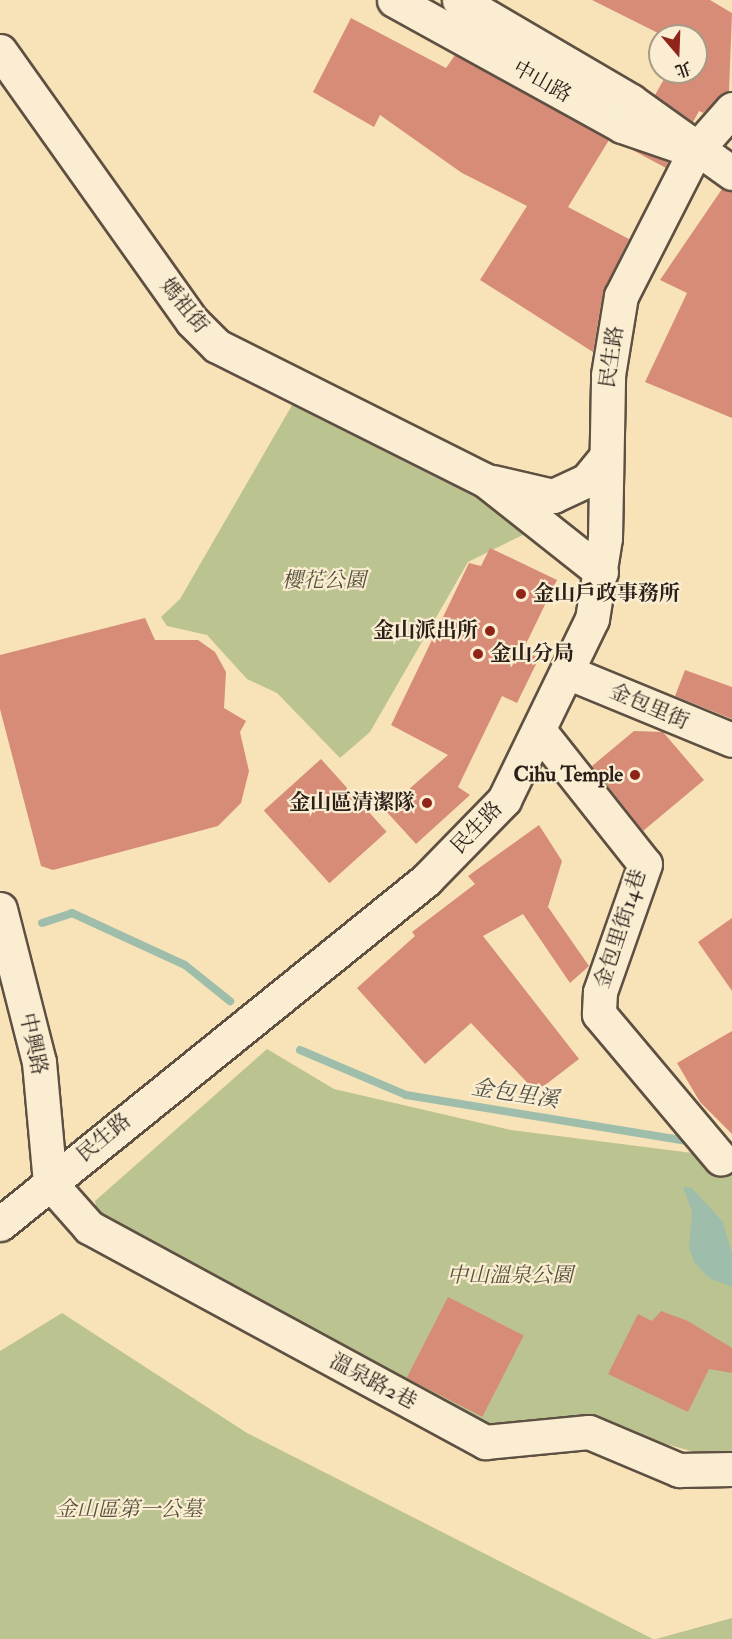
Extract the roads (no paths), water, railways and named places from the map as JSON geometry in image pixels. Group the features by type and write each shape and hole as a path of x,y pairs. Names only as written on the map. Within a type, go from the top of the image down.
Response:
{"street":[{"name":"中山路","path":"394,0 622,126 695,151"},
{"name":"中山路","path":"459,0 631,100 695,151 732,173"},
{"name":"媽祖街","path":"0,51 192,321 217,346 485,480 601,572"},
{"name":"民生路","path":"0,1224 426,880 504,800 541,732 592,619 601,572 608,375 621,296 695,151 732,109"},
{"name":"媽祖街","path":"485,480 553,496 587,480 604,459"},
{"name":"金包里街","path":"567,672 732,740"},
{"name":"金包里街14巷","path":"541,732 645,864 600,992 599,1014 721,1159"},
{"name":"中興路","path":"0,909 39,1062 50,1183"},
{"name":"溫泉路2巷","path":"50,1183 90,1227 485,1442 589,1432 679,1470 732,1469"}],"waterway":[{"name":"金包里溪","path":"42,923 72,913 185,965 230,1001"},
{"name":"金包里溪","path":"300,1050 406,1095 693,1142"}],"place":[{"name":"金山戶政事務所","path":"521,594"},
{"name":"金山派出所","path":"490,631"},
{"name":"金山分局","path":"478,654"},
{"name":"Cihu Temple","path":"635,775"},
{"name":"金山區清潔隊","path":"427,803"}],"park label":[{"name":"櫻花公園","path":"324,581"},
{"name":"中山溫泉公園","path":"510,1276"},
{"name":"金山區第一公墓","path":"129,1510"}]}
